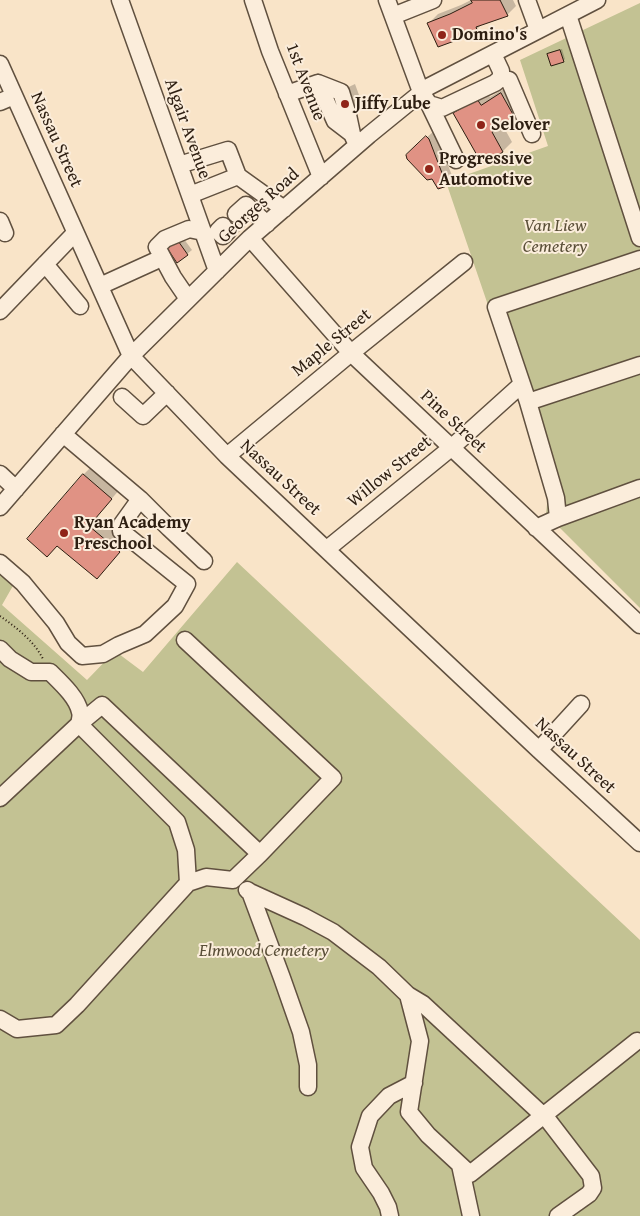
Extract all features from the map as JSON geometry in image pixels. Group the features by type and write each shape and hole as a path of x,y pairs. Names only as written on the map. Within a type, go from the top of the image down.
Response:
{"street":[{"name":"Algair Avenue","path":"120,0 217,270"},
{"name":"1st Avenue","path":"253,0 270,51 321,177"},
{"path":"387,0 425,98 456,160"},
{"path":"393,16 433,0"},
{"path":"527,0 538,30"},
{"name":"Georges Road","path":"0,507 131,356 250,238 321,177 355,140 425,98 428,87 597,0"},
{"path":"568,15 640,238"},
{"path":"493,54 501,71 502,78"},
{"name":"Nassau Street","path":"0,64 7,99 75,232 131,356 227,456 640,844"},
{"path":"425,98 442,108 470,96 502,78"},
{"path":"502,78 509,80 532,134"},
{"path":"288,94 318,83 335,121 355,140"},
{"path":"179,166 228,150 238,176 284,209"},
{"path":"190,195 238,176"},
{"path":"243,215 267,224"},
{"path":"188,299 173,277 157,247 165,239 189,229 205,238 224,230"},
{"path":"0,311 75,232"},
{"name":"Pine Street","path":"250,238 350,353 640,625"},
{"path":"558,518 556,498 528,402 496,307 640,259"},
{"path":"100,286 155,261"},
{"name":"Maple Street","path":"227,456 350,353 464,262"},
{"path":"45,264 80,306"},
{"path":"528,402 640,365"},
{"name":"Willow Street","path":"327,549 451,448 522,384"},
{"path":"122,397 143,416 167,393"},
{"path":"63,434 140,499 204,561"},
{"path":"0,474 16,489"},
{"path":"536,528 640,488"},
{"path":"0,563 23,583 56,623 68,642 82,656 103,654 119,644 145,634 175,606 187,584 121,531 122,524 140,499"},
{"path":"185,640 333,778 233,880"},
{"path":"0,649 10,660 31,672 50,672 72,695 81,713 80,724 177,822 186,850 188,883"},
{"path":"539,750 581,704"},
{"path":"0,798 102,705 260,854"},
{"path":"0,1019 17,1029 56,1025 188,883 206,877 233,880 250,892 333,932 379,967 408,995 423,1004 544,1116 591,1176 593,1188 589,1194 558,1216"},
{"path":"250,892 301,1032 308,1065 308,1087"},
{"path":"408,995 420,1041 409,1112 428,1135 470,1174 637,1041"},
{"path":"390,1216 388,1207 364,1168 360,1147 370,1116 389,1096 414,1084"},
{"path":"460,1165 471,1216"}],"path":[{"path":"0,616 17,628 38,650 50,672"}],"green space":[{"name":"Van Liew Cemetery","path":"640,3 640,608 546,514 549,484 446,182 548,146 520,60"},
{"name":"Elmwood Cemetery","path":"237,562 640,940 640,1216 0,1216 0,573 14,584 2,605 87,680 115,651 143,672"}],"building":[{"path":"471,0 500,0 508,16 476,27 477,30 467,33 468,36 438,47 427,23 472,3"},
{"path":"560,50 564,62 551,66 547,54"},
{"name":"Selover","path":"501,93 515,118 492,132 503,152 482,164 453,113 477,99 481,105"},
{"name":"Progressive Automotive","path":"426,136 429,139 447,186 438,189 432,179 427,180 407,159 406,155"},
{"path":"176,238 188,255 177,263 165,245"},
{"name":"Ryan Academy Preschool","path":"83,474 112,499 89,526 120,552 97,579 57,546 47,557 27,539"}],"tunnel":[{"path":"228,231 241,220"}],"place":[{"name":"Domino's","path":"442,35"},
{"name":"Jiffy Lube","path":"345,104"},
{"name":"Selover","path":"481,125"},
{"name":"Progressive Automotive","path":"429,169"},
{"name":"Ryan Academy Preschool","path":"64,533"}]}
